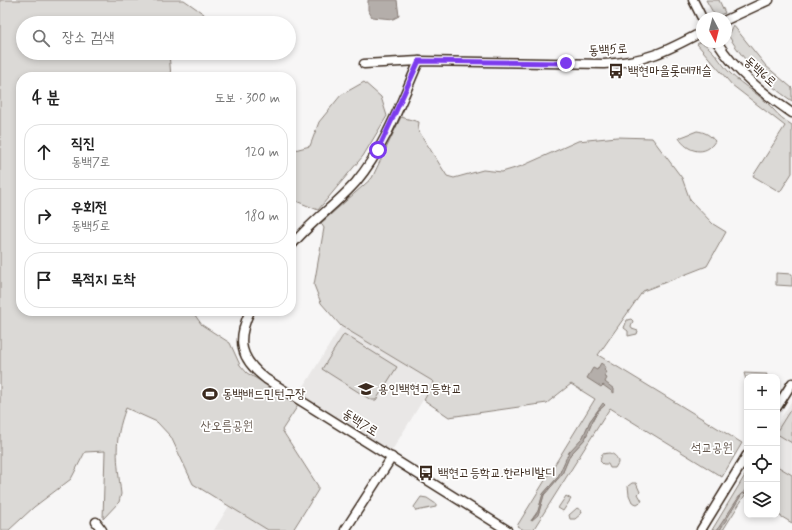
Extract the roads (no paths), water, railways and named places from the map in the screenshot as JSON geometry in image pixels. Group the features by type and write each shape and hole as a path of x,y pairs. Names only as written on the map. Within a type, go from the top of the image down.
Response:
{"street":[{"path":"693,0 699,12"},
{"path":"732,17 769,0"},
{"name":"동백5로","path":"364,64 419,61 624,63 652,57 696,35"},
{"name":"동백6로","path":"722,48 742,74 757,88 792,113"},
{"path":"296,240 309,226 339,201 365,169 378,150 419,61"},
{"name":"동백7로","path":"248,316 242,330 241,342 245,357 254,369 266,379 507,530"},
{"path":"780,402 792,383"},
{"path":"345,530 392,457"},
{"path":"701,530 744,460"},
{"path":"96,522 102,530"}],"place":[{"name":"백현마을롯데캐슬","path":"616,71"},
{"name":"용인백현고등학교","path":"366,389"},
{"name":"동백배드민턴구장","path":"210,394"},
{"name":"백현고등학교.한라비발디","path":"426,473"}],"park label":[{"name":"산오름공원","path":"227,426"},
{"name":"석교공원","path":"712,448"}]}
